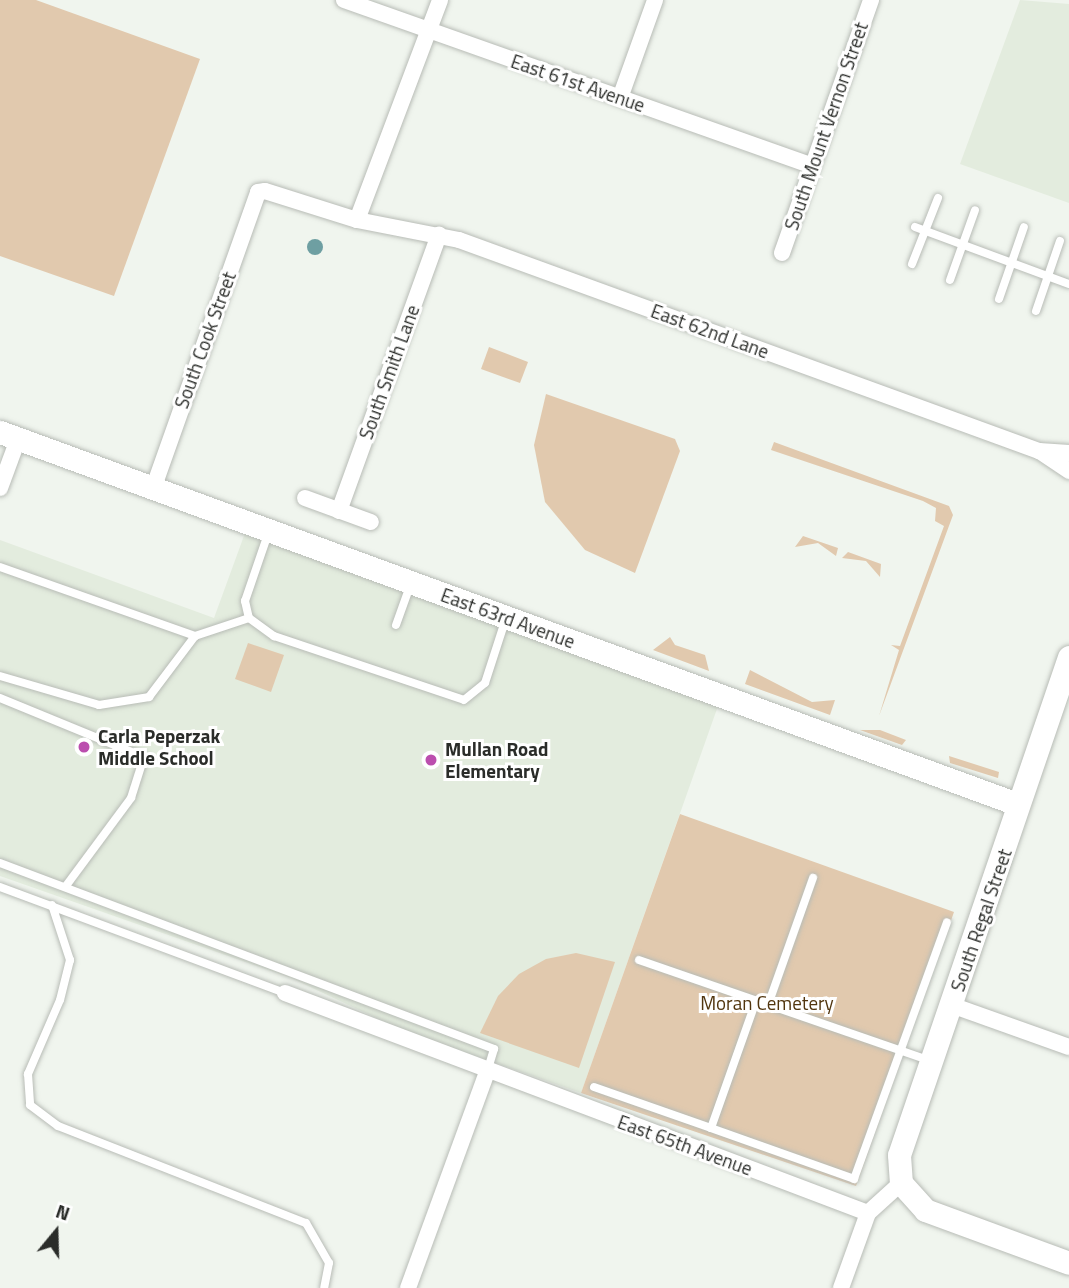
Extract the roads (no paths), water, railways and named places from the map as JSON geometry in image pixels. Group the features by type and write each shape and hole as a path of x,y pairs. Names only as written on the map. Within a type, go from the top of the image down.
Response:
{"street":[{"name":"East 61st Avenue","path":"344,0 812,166"},
{"path":"357,220 440,0"},
{"path":"620,98 655,0"},
{"name":"South Mount Vernon Street","path":"782,253 871,0"},
{"name":"East 62nd Lane","path":"258,192 357,220 439,234 1038,451 1069,471"},
{"name":"South Cook Street","path":"153,489 258,192"},
{"name":"South Smith Lane","path":"339,510 439,234"},
{"path":"0,488 9,435"},
{"name":"East 63rd Avenue","path":"9,435 1017,804"},
{"name":"East 62nd Lane","path":"1038,451 1069,453"},
{"path":"305,498 371,522"},
{"name":"South Regal Street","path":"901,1183 899,1155 1069,657"},
{"name":"East 65th Avenue","path":"285,993 487,1072 868,1213"},
{"path":"951,1005 1069,1047"},
{"path":"408,1288 487,1072"},
{"path":"841,1288 868,1213 901,1183 925,1210 1069,1263"}],"lane":[{"path":"912,264 938,198"},
{"path":"950,280 975,210"},
{"path":"915,227 1069,284"},
{"path":"999,299 1024,227"},
{"path":"1036,311 1060,240"},
{"path":"269,531 245,601 249,618 274,636 464,700 485,683 506,618"},
{"path":"0,567 195,636"},
{"path":"396,625 411,583"},
{"path":"0,676 99,705 149,697 195,636 249,618"},
{"path":"0,698 145,757 131,798 66,886"},
{"path":"0,863 494,1049 487,1072"},
{"path":"768,1005 813,878"},
{"path":"0,887 285,993"},
{"path":"52,905 70,960 60,1000 28,1074 30,1104 58,1126 306,1223 329,1263 324,1288"},
{"path":"594,1087 854,1179 947,922"},
{"path":"639,960 930,1061"},
{"path":"710,1128 756,1001"}],"water":[{"path":"312,239 318,239 323,247 321,253 312,255 307,250 307,244"}],"place":[{"name":"Carla Peperzak Middle School","path":"84,747"},
{"name":"Mullan Road Elementary","path":"431,760"}],"park label":[{"name":"Moran Cemetery","path":"767,1003"}]}
